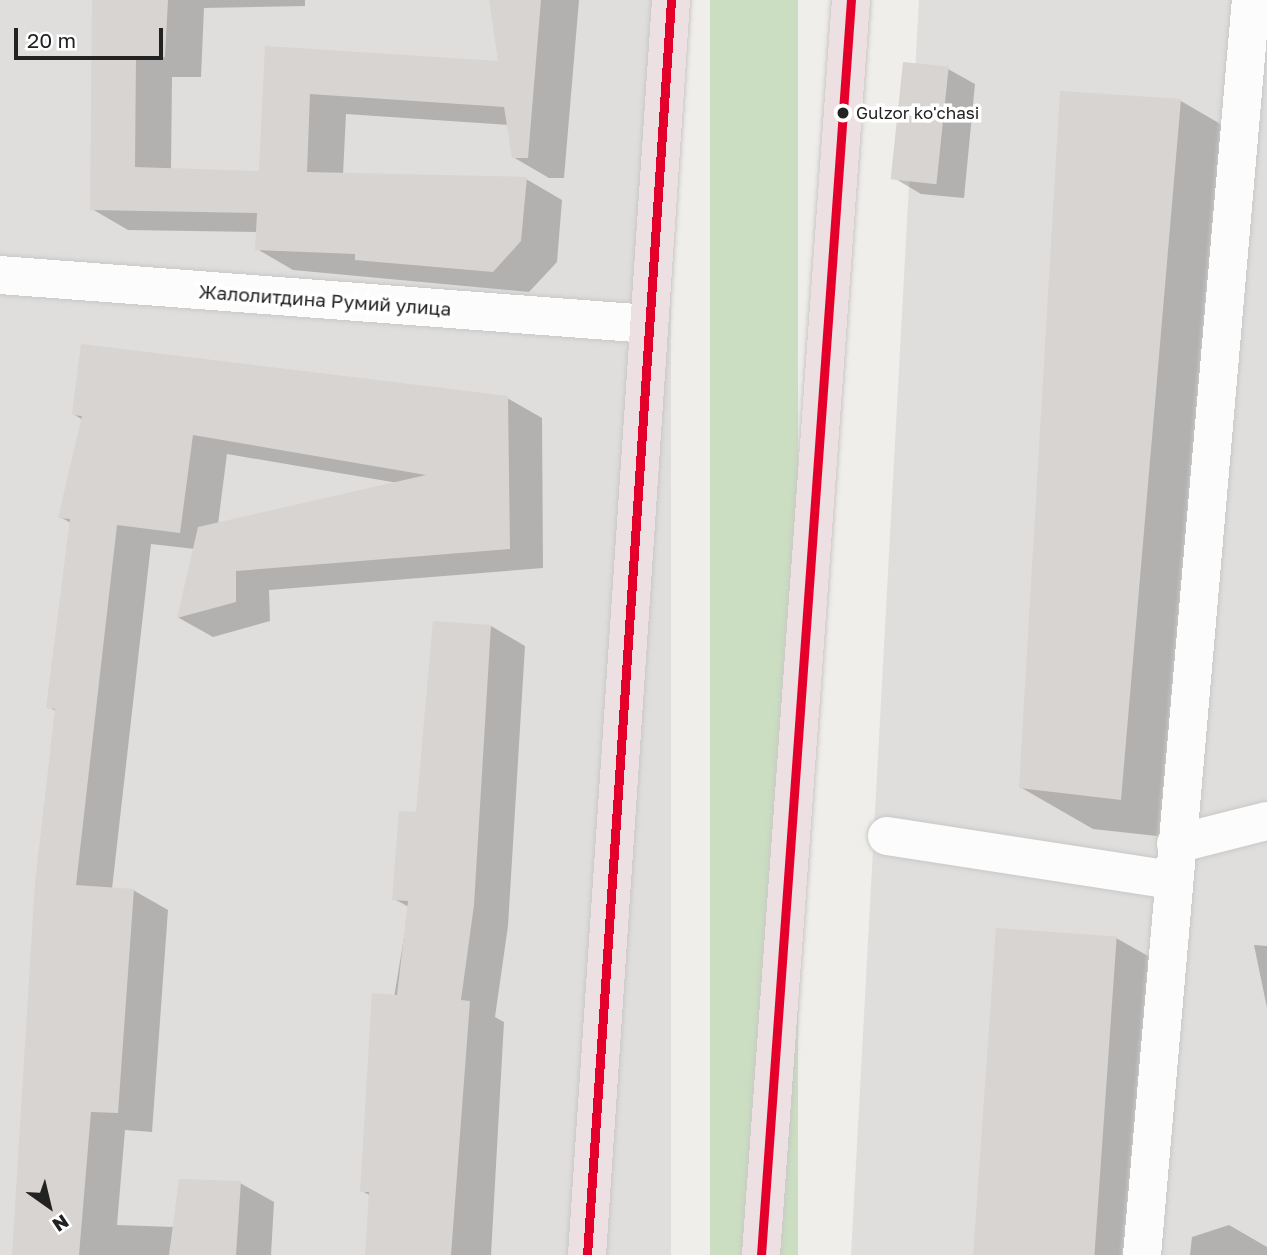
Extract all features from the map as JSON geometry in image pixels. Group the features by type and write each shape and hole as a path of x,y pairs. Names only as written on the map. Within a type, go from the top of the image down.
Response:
{"highway":[{"path":"587,1255 671,0"},
{"path":"761,1255 851,0"}],"street":[{"path":"1142,1255 1174,862 1251,0"},
{"name":"Жалолитдина Румий улица","path":"0,275 649,324"},
{"path":"887,836 1174,862 1267,821"}],"shaded area":[{"path":"0,0 671,0 671,1255 0,1255"},
{"path":"919,0 1267,0 1267,1255 851,1255"}],"green space":[{"path":"710,0 798,0 798,1255 710,1255"}],"building":[{"path":"92,0 168,0 165,57 136,57 135,167 259,171 265,46 498,61 489,0 541,0 528,158 512,158 504,107 310,94 307,172 527,177 521,241 493,272 355,260 355,254 255,250 257,213 90,210"},
{"name":"Gulzor ko'chasi","path":"903,62 949,67 936,184 891,179"},
{"path":"1060,91 1181,99 1121,800 1019,788"},
{"path":"81,344 508,396 510,549 236,571 236,602 177,618 198,527 426,475 193,435 180,533 117,525 76,885 134,889 118,1113 91,1112 79,1255 12,1255 35,883 55,709 46,708 70,519 58,518 82,416 72,415"},
{"path":"433,621 491,625 474,905 461,1000 470,1001 451,1255 365,1255 369,1192 360,1192 372,993 397,995 408,901 392,900 399,811 416,812"},
{"path":"996,928 1117,936 1094,1255 973,1255"},
{"path":"179,1179 241,1181 236,1255 169,1255"}],"transit line":[{"path":"587,1255 671,0"},
{"path":"761,1255 851,0"}],"place":[{"name":"Gulzor ko'chasi","path":"843,113"}]}
